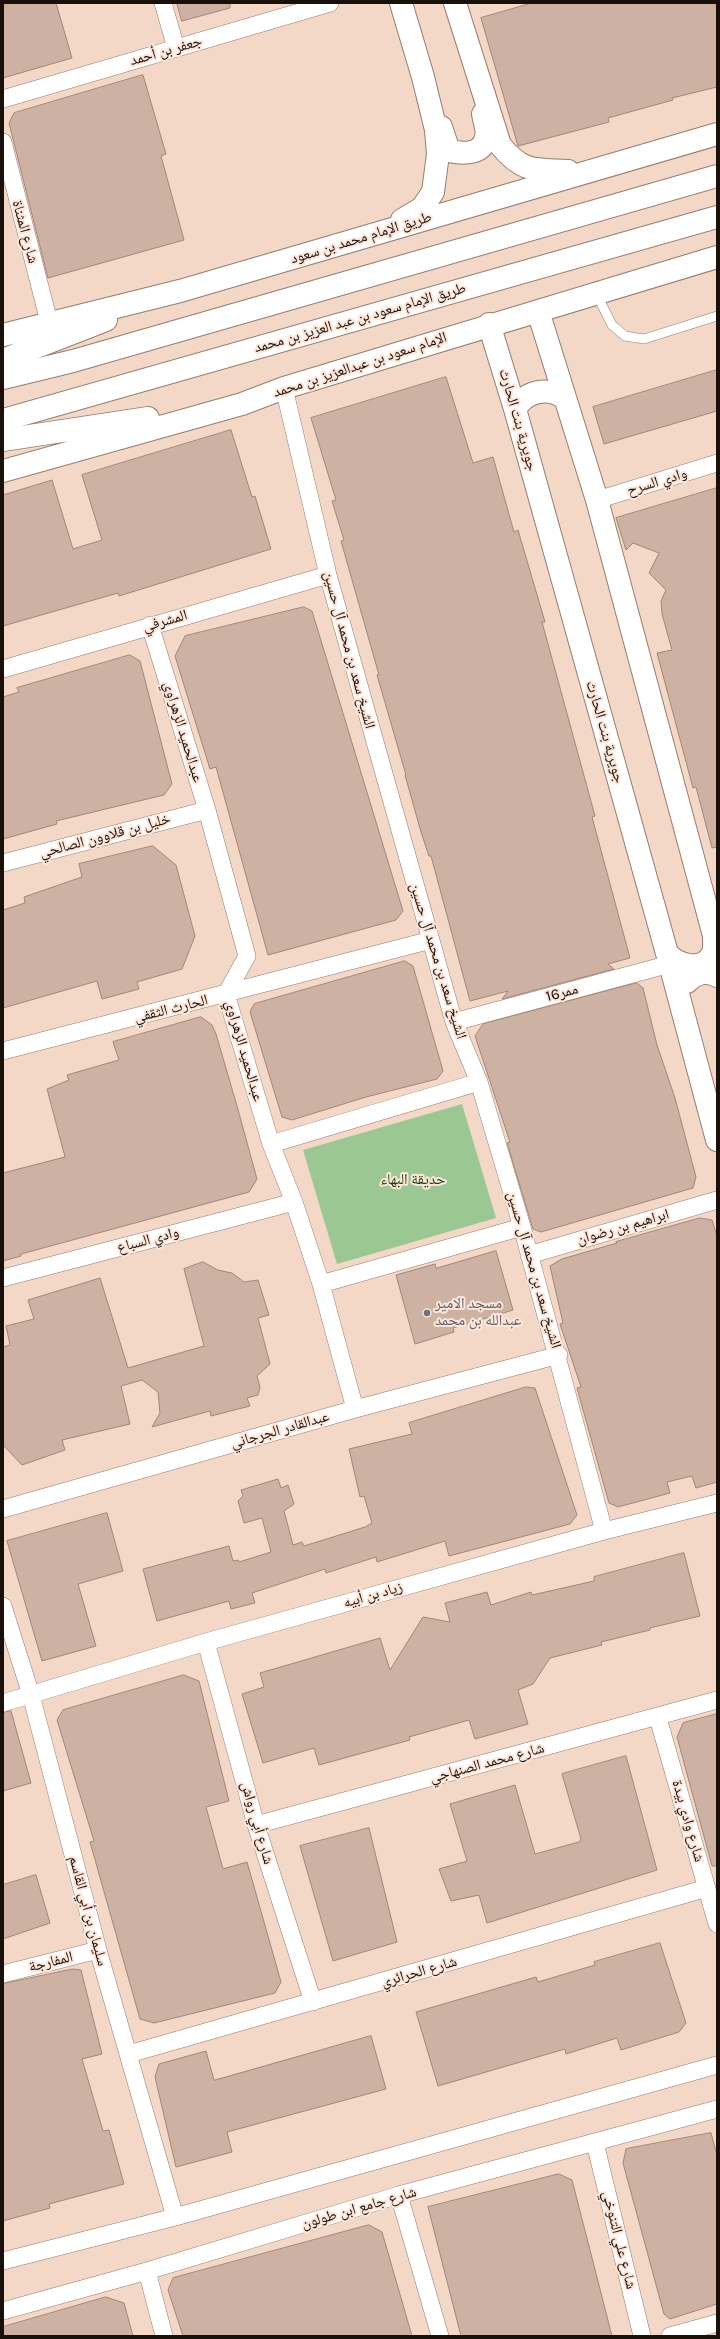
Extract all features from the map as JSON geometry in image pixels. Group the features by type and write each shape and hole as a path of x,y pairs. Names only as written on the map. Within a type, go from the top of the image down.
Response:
{"street":[{"path":"163,3 176,48"},
{"name":"جعفر بن أحمد","path":"3,99 330,3"},
{"path":"377,234 422,208 433,192 438,154 436,130 423,77 401,3"},
{"path":"455,3 500,145 513,160 531,169 569,171 608,165"},
{"path":"423,77 449,151 462,154 473,152 483,146 487,136 475,67"},
{"name":"طريق الإمام محمد بن سعود","path":"3,334 180,292 717,134"},
{"name":"شارع المثناة","path":"3,142 49,322"},
{"path":"3,378 73,361 717,176"},
{"name":"طريق الإمام سعود بن عبد العزيز بن محمد","path":"3,420 717,217"},
{"name":"الإمام سعود بن عبدالعزيز بن محمد","path":"3,471 242,404 284,388 489,324 538,311 717,257"},
{"path":"3,360 180,292"},
{"path":"538,311 597,500 716,942 711,958 696,965 679,963 669,958"},
{"name":"جويرية بنت الحارث","path":"489,324 515,409 669,958 717,1140"},
{"name":"الشيخ سعد بن محمد آل حسين","path":"284,388 328,575 430,940 454,1022 478,1082 522,1227 559,1355 604,1531"},
{"path":"515,409 520,400 536,392 550,392 564,398"},
{"path":"3,440 242,404"},
{"name":"وادي السرح","path":"597,500 717,463"},
{"name":"المشرفي","path":"3,669 150,625 328,575"},
{"name":"عبدالحميد الزهراوي","path":"150,625 207,810 247,956 226,994 271,1144 294,1202 321,1284 355,1409"},
{"name":"خليل بن قلاوون الصالحي","path":"3,863 207,810"},
{"name":"الحارث الثقفي","path":"3,1051 430,940"},
{"name":"ممر16","path":"454,1022 669,958"},
{"path":"679,997 683,986 698,975 706,972 717,976"},
{"path":"271,1144 478,1082"},
{"name":"ابراهيم بن رضوان","path":"529,1255 717,1200"},
{"name":"وادي السباع","path":"3,1278 294,1202"},
{"path":"321,1284 522,1227"},
{"name":"عبدالقادر الجرجاني","path":"3,1509 355,1409 559,1355"},
{"name":"زياد بن أبيه","path":"3,1703 206,1642 604,1531 717,1503"},
{"name":"سليمان بن أبي القاسم","path":"3,1606 31,1695 98,1950 175,2216"},
{"name":"شارع أبي رواش","path":"206,1642 256,1825 313,2002"},
{"name":"شارع محمد الصنهاجي","path":"256,1825 658,1718 717,1700"},
{"name":"شارع وادي بيدة","path":"658,1718 717,1924"},
{"name":"شارع الحرائري","path":"129,2054 707,1888"},
{"name":"المفارجة","path":"3,1974 98,1950"},
{"path":"3,2261 175,2216 717,2065"},
{"name":"شارع جامع ابن طولون","path":"3,2311 147,2271 399,2196 717,2109"},
{"name":"شارع علي التنوخي","path":"595,2143 642,2336"},
{"path":"399,2196 440,2336"},
{"path":"147,2271 164,2336"},
{"path":"670,2336 717,2323"}],"lane":[{"path":"596,293 612,325 624,336 644,339 717,316"}],"green space":[{"name":"حديقة البهاء","path":"462,1104 496,1218 337,1264 303,1150"}],"building":[{"path":"3,3 56,3 72,58 3,78"},
{"path":"177,3 230,3 230,8 182,21"},
{"path":"532,3 717,3 717,87 672,98 673,100 608,118 609,122 518,146 481,18"},
{"path":"143,75 166,154 161,156 184,240 48,278 9,123 14,113"},
{"path":"717,370 717,411 604,444 593,407"},
{"path":"446,377 473,463 493,457 514,532 518,530 545,622 542,622 595,816 592,817 630,958 608,964 614,969 502,999 508,991 470,1001 431,856 429,856 421,832 377,675 379,675 341,541 344,540 332,501 336,500 311,418"},
{"path":"231,430 252,497 255,496 271,549 119,596 118,593 3,626 3,495 52,480 73,549 102,540 82,475"},
{"path":"717,488 717,847 712,848 696,787 693,788 657,653 672,650 662,614 661,601 666,590 649,573 659,553 633,543 626,550 616,518"},
{"path":"304,607 312,611 403,911 396,920 268,955 216,767 210,769 175,656 185,636"},
{"path":"130,655 140,661 172,784 164,795 56,821 57,824 3,839 3,697 19,692 17,688"},
{"path":"153,846 176,865 195,936 182,969 137,982 139,989 102,999 97,981 3,1008 3,910 25,903 24,897 82,877 79,864"},
{"path":"405,961 413,966 443,1071 437,1079 366,1097 292,1120 282,1117 250,1012 254,1004"},
{"path":"637,983 643,988 657,1045 675,1098 696,1177 693,1188 541,1232 533,1229 507,1143 510,1142 475,1036 483,1024"},
{"path":"201,1017 212,1025 216,1034 237,1106 257,1179 249,1192 21,1254 21,1256 3,1261 3,1173 65,1157 47,1089 69,1080 67,1075 119,1060 113,1042"},
{"path":"700,1218 712,1220 717,1236 717,1482 696,1488 692,1476 667,1482 670,1493 618,1507 609,1503 577,1388 581,1387 560,1324 563,1323 550,1266 562,1259"},
{"path":"496,1251 513,1310 453,1328 454,1332 415,1344 396,1275 435,1264 436,1268"},
{"path":"203,1262 218,1270 232,1273 244,1282 258,1280 269,1315 258,1318 270,1364 257,1376 260,1387 258,1395 247,1398 250,1406 211,1416 210,1411 152,1427 160,1413 158,1392 142,1380 121,1386 130,1424 62,1440 65,1450 22,1465 3,1445 3,1347 10,1345 6,1326 34,1319 28,1300 100,1278 128,1368 204,1346 184,1269"},
{"path":"526,1387 535,1388 577,1515 570,1524 449,1556 445,1541 377,1562 376,1557 326,1573 325,1569 252,1593 255,1603 231,1609 229,1601 157,1621 143,1569 229,1546 233,1561 238,1560 239,1562 271,1552 262,1518 244,1523 238,1501 243,1496 241,1490 278,1479 281,1488 288,1485 294,1504 284,1511 293,1545 302,1542 304,1546 365,1527 372,1523 364,1496 360,1497 349,1449 412,1434 409,1423"},
{"path":"107,1513 123,1571 78,1584 96,1646 42,1661 7,1541"},
{"path":"684,1553 700,1616 650,1628 650,1630 601,1642 602,1645 550,1658 533,1684 518,1690 528,1724 475,1739 469,1720 409,1737 410,1740 319,1765 314,1748 263,1763 242,1694 264,1687 260,1673 380,1638 390,1670 423,1617 450,1622 445,1603 487,1592 491,1605 531,1592 532,1595 594,1581 594,1577"},
{"path":"184,1675 199,1681 229,1801 206,1807 223,1869 247,1862 281,1982 275,1993 154,2023 140,2019 90,1842 94,1841 57,1720 63,1710"},
{"path":"11,1711 31,1783 3,1791 3,1713"},
{"path":"717,1714 717,1866 712,1866 677,1737 683,1723"},
{"path":"626,1756 657,1870 487,1923 479,1895 451,1901 439,1869 467,1861 450,1804 515,1785 535,1854 579,1842 581,1839 562,1774"},
{"path":"369,1828 397,1942 333,1961 300,1846"},
{"path":"36,1875 50,1923 3,1939 3,1885"},
{"path":"660,1943 686,2023 679,2032 621,2050 617,2038 566,2054 565,2049 438,2086 416,2012 536,1977 538,1982 595,1965 594,1962"},
{"path":"73,1969 81,1970 102,2054 82,2059 103,2131 109,2130 124,2184 49,2204 50,2208 3,2221 3,1984"},
{"path":"371,2036 386,2089 227,2132 232,2152 176,2167 155,2077 159,2064 206,2051 214,2080"},
{"path":"711,2133 717,2155 717,2304 670,2319 664,2314 623,2163 626,2149"},
{"path":"559,2174 572,2180 612,2336 461,2336 428,2207"},
{"path":"369,2225 382,2232 412,2336 183,2336 168,2290 173,2278"},
{"path":"106,2297 124,2303 133,2336 3,2336 3,2327"}],"place":[{"name":"مسجد الامير عبدالله بن محمد","path":"427,1313"}]}
